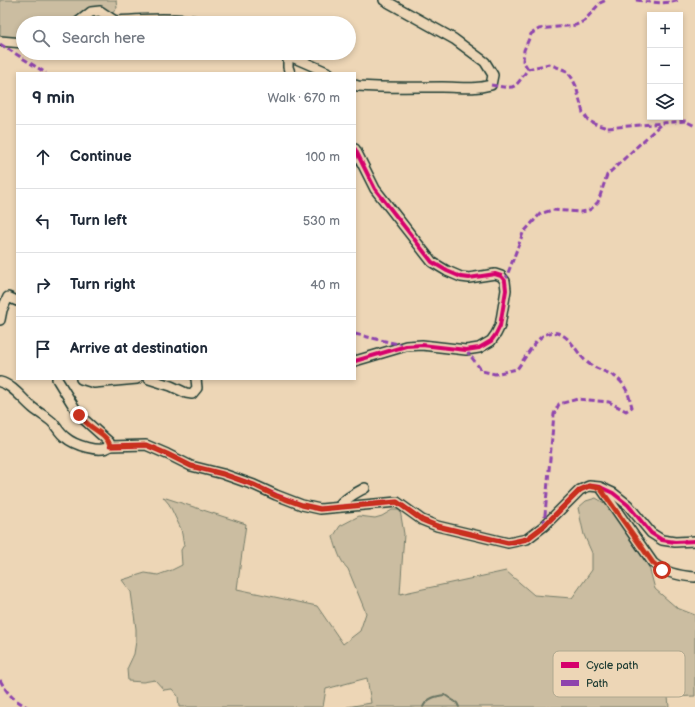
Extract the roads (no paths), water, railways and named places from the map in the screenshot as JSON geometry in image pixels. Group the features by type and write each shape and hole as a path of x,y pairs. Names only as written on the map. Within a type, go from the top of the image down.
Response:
{"street":[{"path":"356,85 385,88 444,87 478,89 491,85 493,75 485,62 454,39 384,0"},
{"path":"86,16 91,12 100,11 108,16"},
{"path":"0,41 16,42"},
{"path":"287,60 290,72"},
{"path":"300,60 327,72"},
{"path":"356,151 375,189 432,262 460,277 469,278 495,274 501,276 505,281 506,290 500,326 491,341 479,348 466,350 422,345 406,346 356,361"},
{"path":"0,320 2,310 8,297 16,301"},
{"path":"58,380 79,415 89,425 102,434 109,442 110,446"},
{"path":"84,380 94,383 126,380"},
{"path":"152,380 192,394 198,388 196,380"},
{"path":"0,382 6,383 33,408 51,421 65,437 82,446 97,450 110,446 146,445 191,466 223,474 302,505 320,509 397,502 422,520 437,526 508,543 527,539 544,526 580,490 589,486 613,493 628,505 651,532 662,540 675,542 695,541"},
{"path":"339,507 342,503 365,488"},
{"path":"600,488 653,563 662,570 695,577"}],"waterway":[{"path":"423,707 427,701 435,697 445,695 457,703 459,707"}]}
